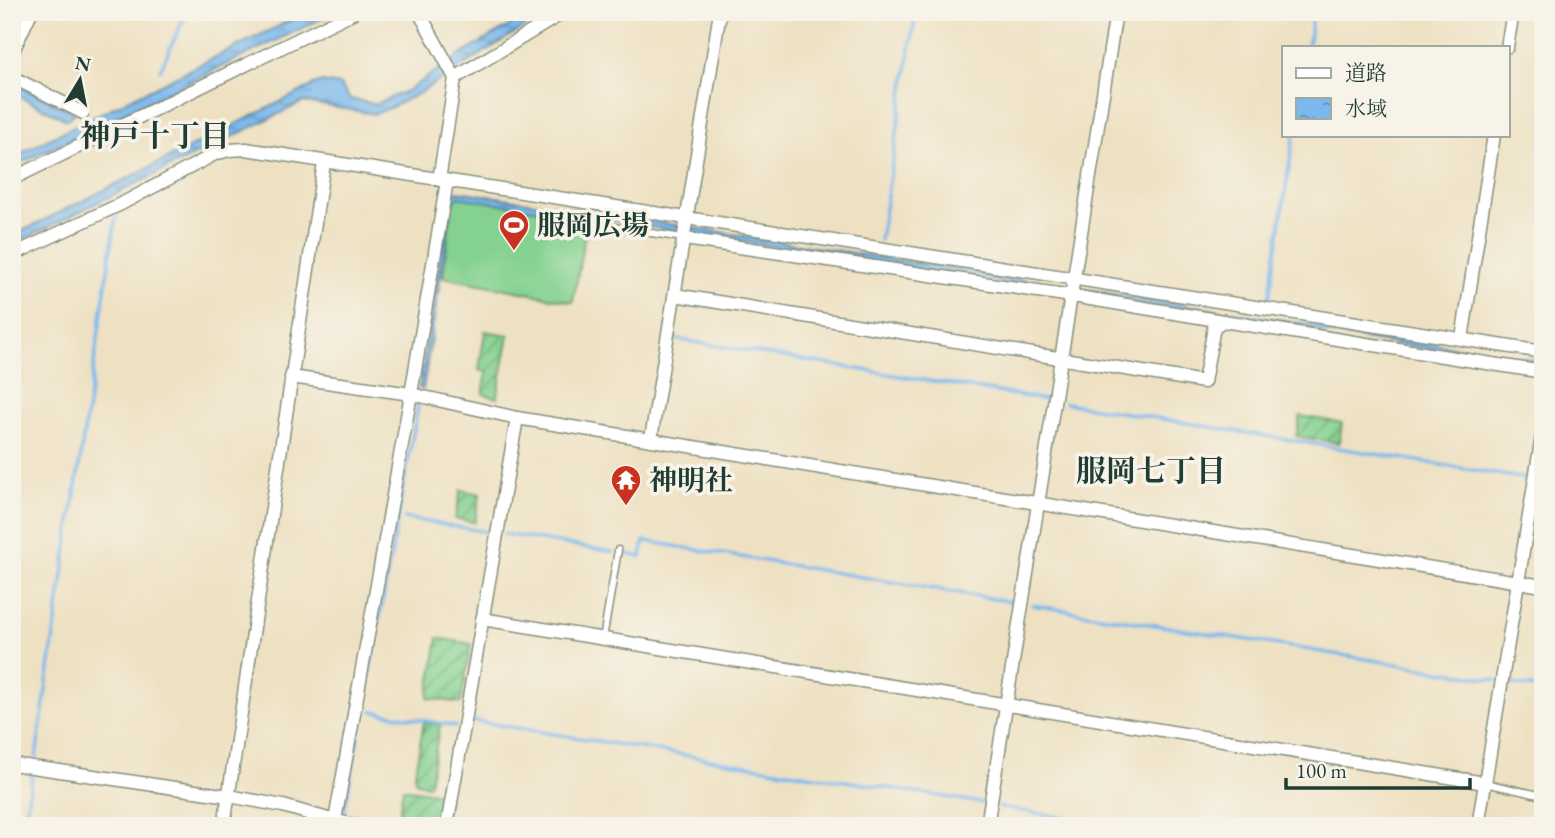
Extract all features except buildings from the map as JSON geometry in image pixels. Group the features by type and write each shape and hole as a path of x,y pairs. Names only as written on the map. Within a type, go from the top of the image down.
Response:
{"street":[{"path":"12,53 31,12"},
{"path":"12,179 354,12"},
{"path":"334,823 411,394 443,181 451,72 419,12"},
{"path":"451,72 564,12"},
{"path":"651,439 720,12"},
{"path":"987,826 1116,12"},
{"path":"1507,46 1513,12"},
{"path":"12,77 83,113"},
{"path":"1462,339 1494,136"},
{"path":"12,256 123,203 215,154 246,149 1543,352"},
{"path":"224,826 324,163"},
{"path":"685,239 1073,295 1543,372"},
{"path":"675,295 1204,382 1214,327 1223,321"},
{"path":"291,376 411,394 517,418 1543,586"},
{"path":"447,826 517,418"},
{"path":"1478,826 1543,430"},
{"path":"482,619 1485,783"},
{"path":"12,764 229,796 283,806 334,823 361,826"}],"lane":[{"path":"587,223 685,239"},
{"path":"603,639 618,550"},
{"path":"1485,783 1543,796"}],"green space":[{"name":"服岡広場","path":"458,197 588,217 573,302 443,277 452,205"},
{"path":"485,331 509,335 497,398 483,394 487,372 479,370"},
{"path":"1300,416 1342,423 1339,443 1296,436"},
{"path":"461,490 480,494 475,522 455,519"},
{"path":"438,638 471,644 461,703 428,698"},
{"path":"424,722 440,725 429,785 417,783 414,778"},
{"path":"403,788 448,795 442,826 397,826"}],"water":[{"path":"307,12 336,12 12,167 12,157"},
{"path":"532,12 548,12 418,94 392,107 375,114 303,102 12,245 12,236 314,85 322,82 340,85 350,99 376,104 409,90 450,61"},
{"path":"12,82 75,113 67,120 12,93"},
{"path":"458,191 1543,361 1543,367 458,197 452,205 423,389 419,388 450,193"}],"waterway":[{"path":"160,70 187,12"},
{"path":"880,240 916,12"},
{"path":"1308,46 1313,12"},
{"path":"1269,299 1294,136"},
{"path":"36,757 116,216"},
{"path":"675,339 1047,400"},
{"path":"1065,403 1527,479"},
{"path":"344,814 418,406"},
{"path":"404,518 488,532"},
{"path":"504,534 613,552"},
{"path":"623,553 641,557 644,541 1013,602"},
{"path":"1032,605 1496,680"},
{"path":"1507,683 1543,689"},
{"path":"372,711 456,726"},
{"path":"473,721 982,803"},
{"path":"24,826 32,775"},
{"path":"999,807 1114,826"}],"place":[{"name":"服岡広場","path":"514,252"},
{"name":"神明社","path":"626,507"}],"district":[{"name":"神戸十丁目","path":"155,135"},
{"name":"服岡七丁目","path":"1151,470"}]}
